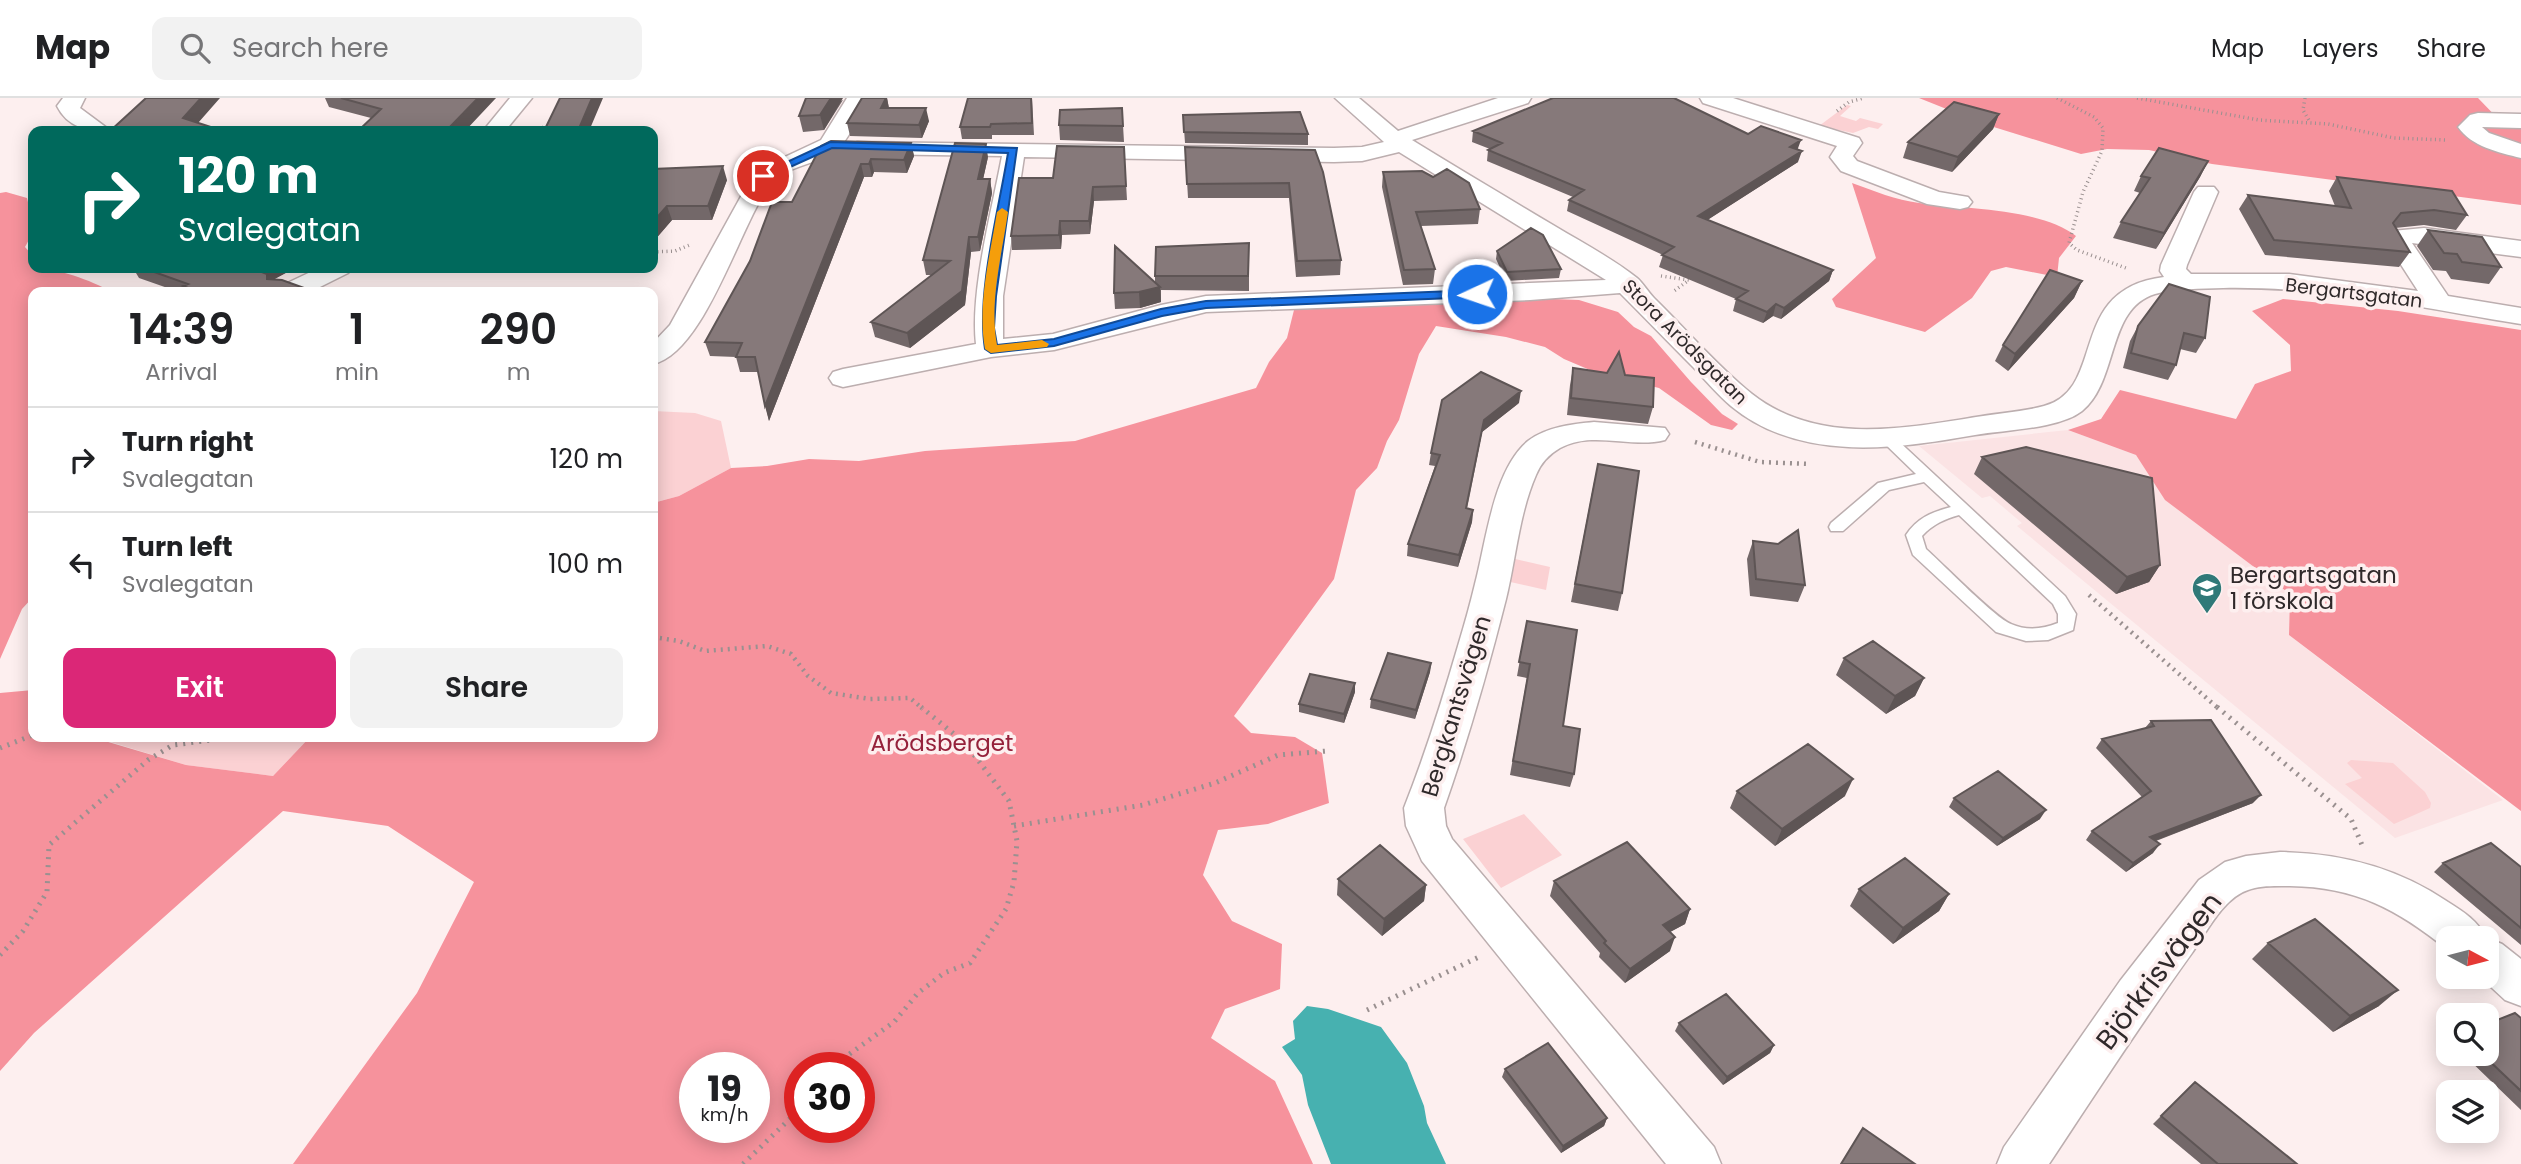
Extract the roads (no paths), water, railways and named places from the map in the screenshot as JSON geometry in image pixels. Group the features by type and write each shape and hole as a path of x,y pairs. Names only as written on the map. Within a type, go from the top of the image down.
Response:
{"street":[{"path":"74,98 68,106 71,112 92,126"},
{"path":"498,126 521,98"},
{"path":"830,145 858,98"},
{"name":"Stora Arödsgatan","path":"1346,98 1398,141 1574,246 1628,284 1716,376 1759,414 1808,433 1853,439 1896,438"},
{"path":"658,352 682,328 763,176 830,145 1345,155 1377,152 1398,141 1520,98"},
{"path":"1711,98 1851,143 1841,157 1849,166 1935,199 1960,202"},
{"path":"2521,121 2478,120 2469,127 2481,138 2521,151"},
{"path":"991,349 988,328 990,296 1014,150"},
{"path":"2179,277 2206,192"},
{"path":"2440,304 2398,240 2401,236 2424,235 2521,249"},
{"path":"299,287 329,273"},
{"name":"Bergartsgatan","path":"1896,438 2043,414 2072,405 2089,385 2107,328 2119,306 2132,294 2179,277 2318,286 2521,316"},
{"path":"844,378 991,349 1054,342 1161,313 1206,304 1530,292 1628,284"},
{"name":"Bergkantsvägen","path":"1654,434 1604,432 1555,438 1536,449 1526,464 1504,523 1490,594 1424,808 1426,826 1436,849 1697,1164"},
{"name":"Björkrisvägen","path":"2021,1164 2162,960 2208,898 2230,879 2263,870 2327,870 2363,877 2388,887 2447,926"},
{"path":"2499,967 2521,986"}],"lane":[{"path":"1896,438 1927,476 2059,600 2067,614 2067,626 2049,634 2026,635 2002,628 1919,551 1914,535 1919,528 1928,519 1961,509"},
{"path":"1838,527 1884,486 1927,476"}],"water":[{"path":"1307,1006 1328,1009 1381,1027 1407,1063 1424,1106 1427,1123 1446,1164 1331,1164 1308,1105 1302,1075 1282,1047 1295,1039 1293,1021"}],"place":[{"name":"Bergartsgatan 1 förskola","path":"2207,615"}],"park label":[{"name":"Arödsberget","path":"942,743"}]}
